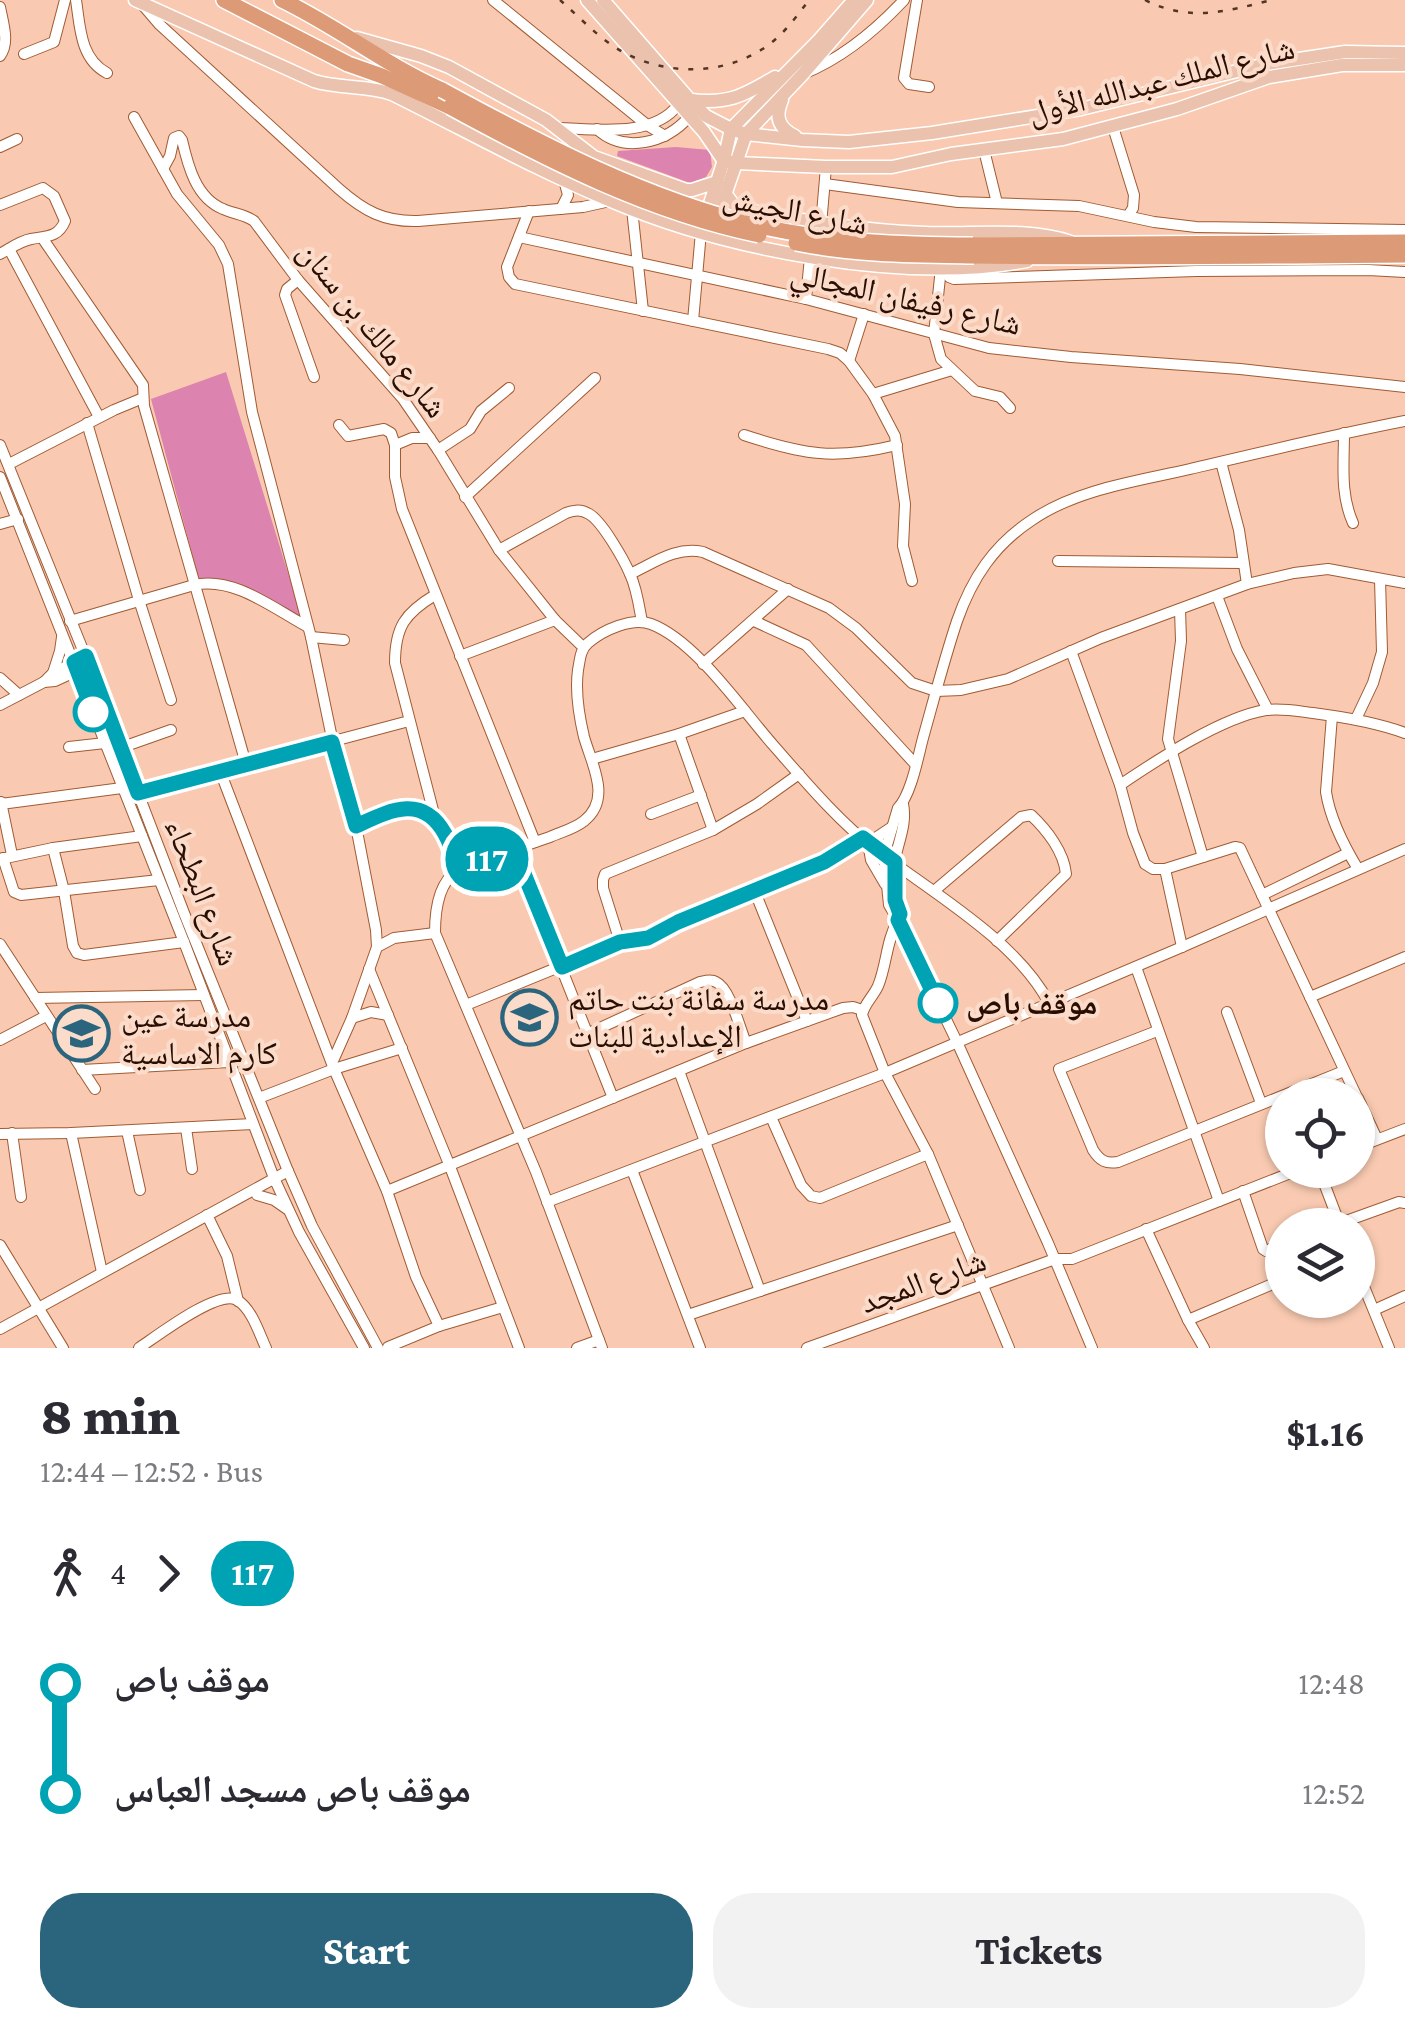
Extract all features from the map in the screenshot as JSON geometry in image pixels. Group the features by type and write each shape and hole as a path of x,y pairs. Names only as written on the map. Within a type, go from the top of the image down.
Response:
{"highway":[{"name":"شارع الجيش","path":"224,0 380,82 450,107 599,182 664,209 726,228 824,248 978,261 1049,257 1405,255"},
{"name":"شارع الجيش","path":"282,0 340,31 389,64 579,161 637,186 759,226 812,236 906,245 978,261 1073,243 1405,242"}],"main road":[{"name":"شارع الملك عبدالله الأول","path":"587,0 684,103 731,130 802,140 850,142 932,134 1081,108 1345,52 1405,53"},
{"name":"شارع الملك عبدالله الأول","path":"603,0 684,103 689,117 730,161 892,167 1113,127 1198,103 1267,71 1342,65 1405,66"},
{"path":"802,140 785,131 778,116 781,102 796,72 854,0"},
{"path":"730,161 731,130 796,72 866,0"},
{"path":"138,1 168,22 314,80 339,86 380,82 392,94 564,180 632,210 706,234 810,257 877,266 943,268 978,261"},
{"path":"340,31 449,67 559,128 586,152 635,173 686,190 721,188"},
{"path":"684,103 737,98 796,72"},
{"path":"706,234 730,161 746,134 792,86"},
{"path":"721,188 742,209 821,225 924,233 1039,234 1073,243"}],"street":[{"path":"24,54 54,42 65,0"},
{"path":"76,0 88,55 107,72"},
{"path":"493,0 621,97 647,125 665,136"},
{"path":"796,72 822,67 850,49 904,0"},
{"path":"918,0 904,78 910,84 929,87"},
{"path":"0,7 6,40 0,56"},
{"path":"168,22 339,189 370,213 400,221 530,212 610,201"},
{"path":"559,128 647,125 684,103"},
{"path":"134,116 162,170 228,264 252,412 356,826 376,946 333,1066"},
{"path":"596,129 619,142 646,142 665,136 689,117"},
{"path":"1113,127 1134,195 1128,216"},
{"name":"شارع مالك بن سنان","path":"162,170 174,138 179,136 192,173 206,197 222,209 254,220 298,280 403,399 499,550 554,620 583,647"},
{"path":"0,148 17,140"},
{"path":"984,150 997,203"},
{"path":"821,225 826,167"},
{"path":"562,208 568,195 564,180"},
{"path":"825,184 958,202 1079,206 1196,227 1405,230"},
{"path":"0,206 43,188 56,200 65,220 60,231 5,251 99,417"},
{"path":"632,210 644,311"},
{"path":"530,212 507,267 516,284 834,351 849,360 873,394 898,445 905,504 903,546 912,581"},
{"path":"693,321 706,234"},
{"name":"شارع رفيفان المجالي","path":"520,237 806,298 1005,350 1405,387"},
{"path":"43,239 143,385 194,585 246,764"},
{"path":"806,298 810,257"},
{"path":"978,261 1196,271 1405,272"},
{"path":"943,268 934,334 941,359 975,391 1000,397 1010,408"},
{"path":"298,280 284,296 314,377"},
{"path":"849,360 864,314"},
{"path":"873,394 952,370"},
{"path":"465,497 595,378"},
{"path":"438,450 470,429 481,411 509,388"},
{"path":"8,464 144,398"},
{"path":"1092,1348 957,1042 889,905 892,827 916,765 968,591 980,569 1010,537 1033,519 1074,499 1405,421"},
{"path":"87,423 171,700"},
{"path":"339,425 350,436 388,430 395,444 398,494 434,595 534,842"},
{"path":"1344,433 1345,505 1353,523"},
{"path":"744,435 794,450 830,455 866,453 898,445"},
{"path":"395,444 412,438 430,438"},
{"name":"شارع البطحاء","path":"0,446 66,626"},
{"path":"1221,462 1238,530 1246,584"},
{"name":"شارع البطحاء","path":"0,477 120,748 289,1174 312,1226 378,1348"},
{"path":"499,550 575,510 586,512 602,528 630,574 642,622"},
{"path":"0,524 18,519"},
{"path":"630,574 678,551 703,552 841,615 912,683 936,690 961,690 1008,680 1071,651 1246,584 1294,573 1328,569 1405,583"},
{"path":"1058,561 1242,564"},
{"path":"1356,719 1382,652 1380,579"},
{"path":"1,701 49,677 66,626 194,585 213,582 230,586 310,632 344,640"},
{"path":"703,664 788,590"},
{"path":"434,595 406,616 395,652 397,676 435,818 452,848 455,872"},
{"path":"1217,596 1268,710"},
{"path":"1180,609 1181,641 1168,732 1170,752 1203,857"},
{"path":"460,656 554,620"},
{"path":"754,621 806,645 916,765"},
{"path":"577,1348 600,1344 521,1135 436,933 437,906 455,872 574,828 593,812 599,788 577,694 583,647 609,629 642,622 677,639 799,774 866,841 997,941 1032,974 1049,1003"},
{"path":"1071,651 1145,864 1165,869 1238,846 1242,850 1348,1078"},
{"path":"49,677 55,681 82,663"},
{"name":"شارع البطحاء","path":"82,663 105,743 275,1181 364,1348"},
{"path":"0,678 19,695"},
{"path":"1120,785 1170,752 1225,725 1268,710 1356,719 1405,733"},
{"path":"592,759 745,711"},
{"path":"1332,716 1326,792 1333,817 1358,869"},
{"path":"138,793 409,722"},
{"path":"120,748 171,730"},
{"path":"680,734 713,830"},
{"path":"69,746 105,743"},
{"path":"220,771 333,1066 439,1326"},
{"path":"620,942 604,888 605,874 713,830 799,774"},
{"path":"122,788 1,802 5,857 17,894 160,880"},
{"path":"651,814 701,795"},
{"path":"862,1013 878,986 890,936 900,914 890,859 906,815 903,804"},
{"path":"356,826 401,809 429,813 435,818"},
{"path":"934,890 1021,817 1031,815 1061,855 1066,874 997,941"},
{"path":"466,1006 620,942 648,938 824,862 892,827"},
{"path":"5,857 142,836"},
{"path":"866,841 871,860 887,887"},
{"path":"53,848 77,954 184,942"},
{"path":"514,849 613,1098"},
{"path":"547,1202 885,1073 1405,849"},
{"path":"1262,896 1348,853"},
{"path":"1165,869 1182,947"},
{"path":"754,892 807,1021"},
{"path":"376,946 394,938 436,933"},
{"path":"0,944 94,1089"},
{"path":"1310,997 1405,956"},
{"path":"1136,967 1218,1201"},
{"path":"369,968 450,1164 519,1348"},
{"path":"589,1034 710,980 724,988 746,1043"},
{"path":"35,998 204,995"},
{"path":"387,1192 746,1043 848,1006 862,1013 885,1073 928,1154 1009,1348"},
{"path":"352,1018 371,1012 388,1015"},
{"path":"1227,1012 1262,1103"},
{"path":"0,1040 46,1016"},
{"path":"1157,1032 1058,1071 1093,1150 1105,1162 1118,1162 1344,1071"},
{"path":"259,1098 333,1066 402,1048"},
{"path":"82,1070 229,1062"},
{"path":"679,1072 760,1291"},
{"path":"772,1117 801,1185 811,1196 820,1198 928,1154"},
{"path":"21,1197 6,1133 253,1124"},
{"path":"186,1128 192,1169"},
{"path":"1375,1136 1377,1140 1405,1129"},
{"path":"127,1130 140,1190"},
{"path":"71,1133 102,1272"},
{"path":"632,1170 700,1348"},
{"path":"0,1329 207,1214 289,1174"},
{"name":"شارع المجد","path":"807,1348 1055,1259 1072,1259 1265,1183"},
{"path":"1244,1191 1265,1251"},
{"path":"251,1194 274,1200 288,1210"},
{"path":"1375,1211 1399,1202 1405,1204"},
{"path":"207,1214 228,1256 238,1301 266,1348"},
{"path":"688,1315 958,1224"},
{"path":"1146,1230 1204,1348"},
{"path":"0,1245 63,1348"},
{"path":"1188,1320 1265,1287"},
{"path":"1375,1310 1405,1296"},
{"path":"139,1348 212,1301 228,1297 238,1301"},
{"path":"365,1325 388,1348 439,1326 502,1307"},
{"path":"1375,1313 1389,1348"}],"shaded area":[{"path":"676,147 710,150 712,167 706,177 690,183 617,156 618,151"},
{"path":"226,372 304,625 247,590 199,580 151,399"}],"railway":[{"path":"560,0 606,41 631,56 670,68 690,69 730,64 767,46 809,0"},
{"path":"1145,0 1192,13 1223,11 1271,0"}],"bus line":[{"name":"117","path":"93,712 74,662 86,656 138,793 332,742 356,826 392,810 429,813 452,848 455,872 514,849 562,967 620,942 648,938 824,862 863,838 895,862 898,920 938,1003"}],"place":[{"name":"موقف باص","path":"938,1003"},
{"name":"مدرسة سفانة بنت حاتم الإعدادية للبنات","path":"529,1017"},
{"name":"مدرسة عين كارم الاساسية","path":"82,1034"}]}
